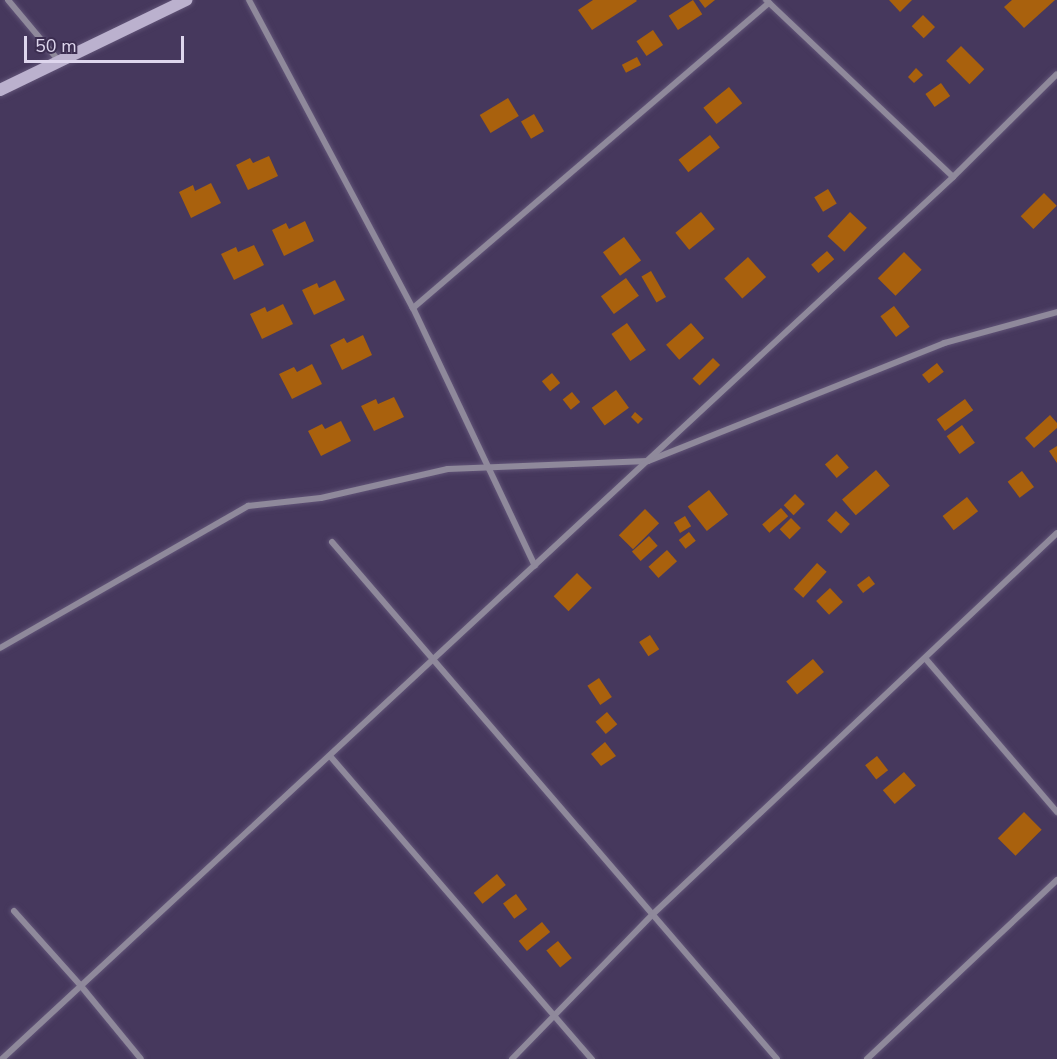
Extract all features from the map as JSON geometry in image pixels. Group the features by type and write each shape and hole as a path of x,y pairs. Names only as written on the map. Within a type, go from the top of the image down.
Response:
{"main road":[{"path":"0,90 186,0"}],"street":[{"path":"8,0 59,61"},
{"path":"249,0 413,308 534,566"},
{"path":"413,308 767,2 953,177"},
{"path":"2,1059 953,177 1057,74"},
{"path":"0,648 248,506 321,498 448,469 648,460 944,343 1057,312"},
{"path":"512,1059 653,914 1057,533"},
{"path":"332,542 777,1059"},
{"path":"925,658 1057,812"},
{"path":"330,756 592,1059"},
{"path":"867,1059 1057,880"},
{"path":"14,911 81,986 141,1059"}],"building":[{"path":"593,0 637,1 592,30 578,10"},
{"path":"693,0 702,14 678,30 669,16"},
{"path":"699,0 715,0 705,8"},
{"path":"889,0 912,0 900,12"},
{"path":"1012,0 1055,0 1024,28 1004,7"},
{"path":"923,15 935,27 924,38 912,26"},
{"path":"653,30 663,45 646,56 636,41"},
{"path":"961,46 984,69 969,84 946,61"},
{"path":"637,57 641,65 626,73 622,65"},
{"path":"916,68 923,75 914,83 908,77"},
{"path":"941,83 950,96 935,107 925,94"},
{"path":"729,87 742,103 717,124 703,108"},
{"path":"508,98 519,116 491,133 480,115"},
{"path":"534,114 544,131 531,139 521,122"},
{"path":"710,135 720,148 688,172 678,160"},
{"path":"269,156 278,176 248,190 236,165 250,158 253,163"},
{"path":"211,183 221,203 191,218 179,192 193,185 195,191"},
{"path":"828,189 837,204 823,212 814,197"},
{"path":"1044,193 1057,206 1033,229 1021,216"},
{"path":"701,212 715,229 689,250 675,233"},
{"path":"850,212 867,228 844,252 827,236"},
{"path":"305,221 314,241 284,256 272,230 286,223 289,229"},
{"path":"624,237 641,260 620,276 603,252"},
{"path":"254,245 264,265 234,280 221,254 236,247 238,252"},
{"path":"827,251 834,259 818,273 811,265"},
{"path":"904,252 922,270 896,296 878,278"},
{"path":"748,257 766,277 742,298 724,278"},
{"path":"651,271 666,297 656,302 641,276"},
{"path":"626,278 639,296 614,314 601,296"},
{"path":"335,280 345,300 314,315 302,290 317,283 319,288"},
{"path":"283,304 293,324 262,339 250,314 265,307 267,312"},
{"path":"894,306 910,327 896,337 880,316"},
{"path":"627,323 646,350 630,361 611,334"},
{"path":"691,323 704,338 679,360 666,345"},
{"path":"363,335 372,355 342,370 330,345 344,338 347,343"},
{"path":"713,358 720,365 700,386 692,379"},
{"path":"937,363 944,372 929,383 922,375"},
{"path":"312,364 322,384 292,399 279,374 294,367 297,372"},
{"path":"552,373 560,383 550,391 542,381"},
{"path":"616,390 629,408 605,425 592,408"},
{"path":"572,392 580,402 571,410 563,400"},
{"path":"394,397 404,417 374,431 361,406 376,399 378,404"},
{"path":"965,399 973,410 945,431 937,420"},
{"path":"635,412 643,419 638,424 631,417"},
{"path":"1050,415 1057,423 1057,428 1034,448 1025,438"},
{"path":"341,421 351,441 321,456 308,431 322,424 325,429"},
{"path":"962,425 975,443 960,454 947,436"},
{"path":"1057,446 1057,463 1049,451"},
{"path":"837,454 849,468 837,478 825,464"},
{"path":"876,470 890,486 856,515 842,500"},
{"path":"1022,471 1034,487 1020,498 1008,482"},
{"path":"709,490 728,514 707,531 688,507"},
{"path":"795,494 805,504 794,515 784,505"},
{"path":"967,497 978,511 954,530 943,516"},
{"path":"781,508 788,516 769,533 762,524"},
{"path":"645,509 659,523 633,549 619,535"},
{"path":"836,511 850,524 841,533 827,521"},
{"path":"685,516 691,526 680,533 674,523"},
{"path":"791,518 801,528 790,539 780,529"},
{"path":"689,532 696,541 686,549 679,540"},
{"path":"649,536 658,546 641,561 632,551"},
{"path":"667,550 677,561 658,578 648,567"},
{"path":"817,563 827,572 803,598 794,589"},
{"path":"577,573 592,588 569,611 554,596"},
{"path":"869,576 875,584 863,593 857,585"},
{"path":"830,588 843,602 829,615 816,601"},
{"path":"650,635 659,649 648,656 639,642"},
{"path":"813,659 824,672 797,695 786,681"},
{"path":"599,678 612,697 600,705 587,686"},
{"path":"607,712 617,724 606,734 596,722"},
{"path":"605,742 616,756 601,766 591,754"},
{"path":"877,756 888,770 876,779 865,765"},
{"path":"904,772 916,786 895,804 883,790"},
{"path":"1024,812 1042,830 1016,856 998,838"},
{"path":"497,874 506,885 482,904 474,893"},
{"path":"516,894 527,909 514,919 503,903"},
{"path":"542,922 550,932 527,951 519,941"},
{"path":"558,941 572,958 560,968 546,950"}]}
